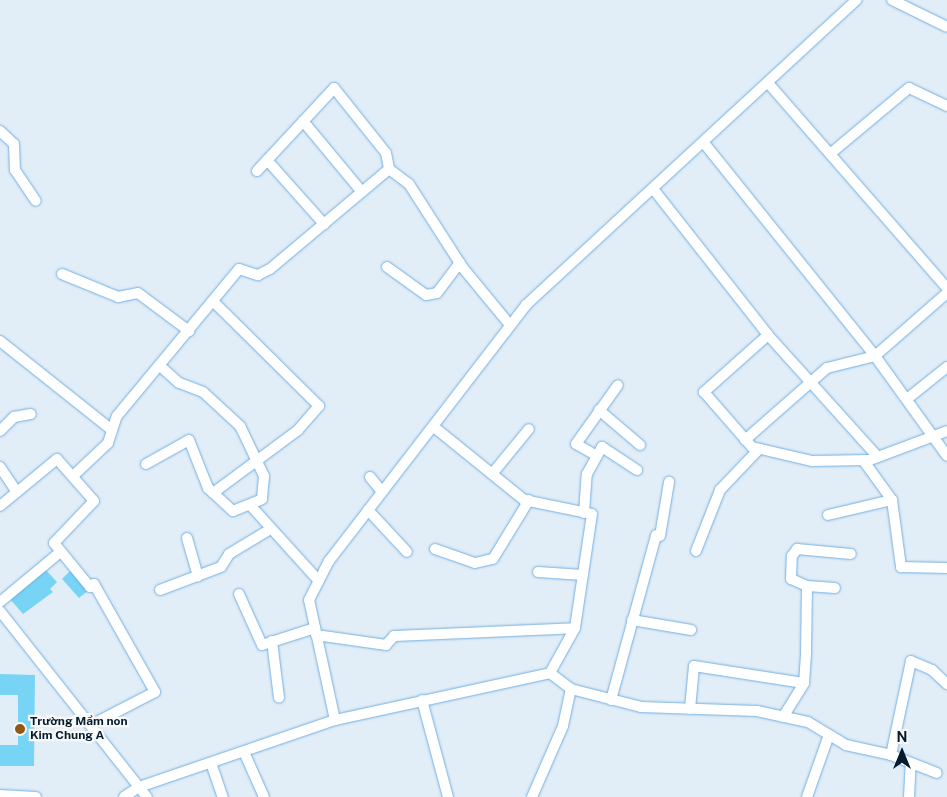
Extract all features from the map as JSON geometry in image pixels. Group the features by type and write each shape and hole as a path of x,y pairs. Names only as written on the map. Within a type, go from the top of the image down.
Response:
{"street":[{"path":"335,720 309,600 319,581 368,510 434,427 526,305 654,190 857,0"},
{"path":"892,0 947,27"},
{"path":"769,84 947,288"},
{"path":"257,171 334,88 386,152 389,169 409,184 460,263 510,325"},
{"path":"830,154 909,88 947,106"},
{"path":"303,121 362,192"},
{"path":"0,131 14,144 15,170 36,201"},
{"path":"704,143 874,356 935,435 947,456"},
{"path":"267,160 324,224"},
{"path":"73,476 108,443 117,416 161,367 239,269 258,275 270,269 389,169"},
{"path":"654,190 768,335 878,457"},
{"path":"387,267 426,295 437,293 460,263"},
{"path":"62,274 118,297 138,293 189,331"},
{"path":"745,440 827,368 874,356 947,293"},
{"path":"213,493 298,430 319,406 214,301"},
{"path":"768,335 704,392 745,440 759,449 812,461 863,460 878,457 947,431"},
{"path":"0,341 112,430"},
{"path":"146,464 189,440 213,493 233,511 251,506 262,499 264,476 240,426 203,392 179,383 161,367"},
{"path":"907,399 947,367"},
{"path":"597,456 576,444 618,385"},
{"path":"599,410 640,445"},
{"path":"0,431 14,417 31,414"},
{"path":"124,797 139,787 335,720 550,673 575,628 592,514 529,500 492,474 434,427"},
{"path":"492,474 529,429"},
{"path":"584,513 587,474 602,447 636,470"},
{"path":"696,551 720,490 759,449"},
{"path":"0,506 57,459 94,501 54,543 59,552 90,587 94,584 155,686 152,696 91,725"},
{"path":"863,460 892,500 901,567 947,568"},
{"path":"0,467 17,492"},
{"path":"370,477 382,492"},
{"path":"611,700 632,620 658,536 669,482"},
{"path":"435,549 475,563 493,560 529,500"},
{"path":"828,515 892,500"},
{"path":"251,506 269,530 276,532 319,581"},
{"path":"368,510 407,552"},
{"path":"160,590 221,567 229,554 269,530"},
{"path":"187,538 198,576"},
{"path":"835,588 807,586 791,579 792,556 797,548 851,554"},
{"path":"0,602 59,552"},
{"path":"538,572 583,575"},
{"path":"784,717 804,682 807,586"},
{"path":"239,594 262,645 315,632 386,645 394,636 575,628"},
{"path":"0,611 147,797"},
{"path":"632,620 691,630"},
{"path":"272,642 279,698"},
{"path":"891,755 911,661 932,670 947,684"},
{"path":"690,709 694,666 804,682"},
{"path":"550,673 571,689 641,707 757,711 808,722 846,746 891,755 937,773"},
{"path":"532,797 563,726 571,689"},
{"path":"422,700 448,796"},
{"path":"807,797 830,735"},
{"path":"244,752 264,797"},
{"path":"211,763 222,797"},
{"path":"909,797 911,763"},
{"path":"0,794 36,797"}],"building":[{"path":"45,569 57,582 50,589 53,592 23,614 10,599"},
{"path":"72,569 90,589 79,598 62,579"},
{"path":"0,674 35,675 34,766 0,766 0,745 18,745 18,695 0,695"}],"place":[{"name":"Trường Mầm non Kim Chung A","path":"20,729"}]}
